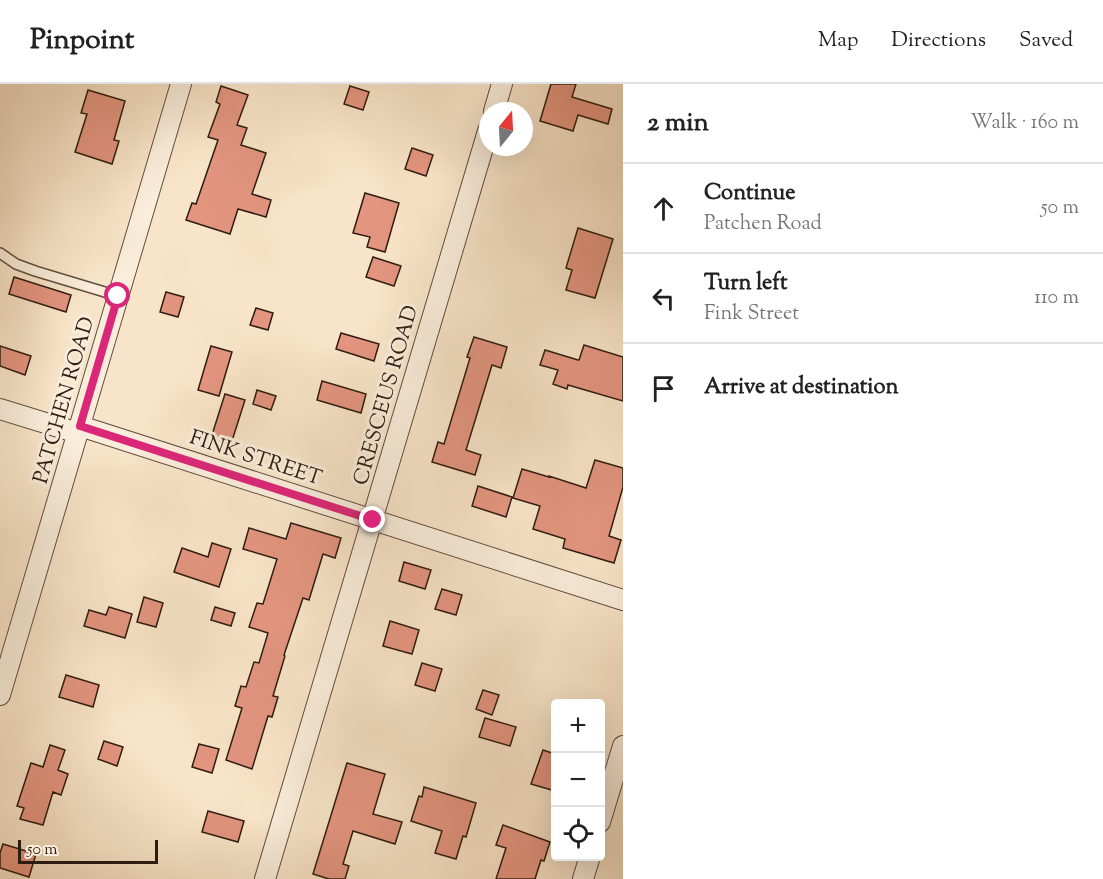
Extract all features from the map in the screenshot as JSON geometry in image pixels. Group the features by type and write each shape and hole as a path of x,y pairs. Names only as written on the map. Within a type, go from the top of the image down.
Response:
{"street":[{"name":"PATCHEN ROAD","path":"0,695 181,84"},
{"path":"497,102 502,84"},
{"name":"CRESCEUS ROAD","path":"265,879 481,156"},
{"name":"FINK STREET","path":"0,409 79,429 623,600"},
{"path":"605,807 623,746"},
{"path":"583,879 588,861"}],"lane":[{"path":"0,253 16,264 35,271 118,296"}],"building":[{"path":"551,84 576,84 572,97 612,109 608,124 578,115 573,131 540,121"},
{"path":"221,86 248,95 237,125 247,128 241,145 266,153 252,194 271,200 266,217 238,209 230,234 186,220 192,203 196,204 218,140 208,137 220,104 216,102"},
{"path":"350,86 369,92 363,110 344,104"},
{"path":"88,90 125,101 114,140 119,141 112,164 75,152 87,114 81,113"},
{"path":"412,148 433,155 426,176 405,169"},
{"path":"365,193 399,203 385,252 367,247 370,237 353,233"},
{"path":"578,228 613,239 595,298 566,290 572,270 566,268"},
{"path":"373,257 401,266 394,286 366,277"},
{"path":"14,277 71,295 66,312 9,294"},
{"path":"166,292 184,297 178,317 160,312"},
{"path":"256,308 273,313 268,330 250,325"},
{"path":"341,333 379,344 374,361 336,349"},
{"path":"474,337 507,347 501,368 492,365 466,450 481,455 475,475 432,462 438,442 444,444 470,358 467,357"},
{"path":"584,345 623,357 623,401 568,385 567,389 553,384 558,370 540,365 545,350 579,360"},
{"path":"0,346 31,356 25,375 0,366"},
{"path":"211,346 232,352 219,396 198,390"},
{"path":"322,381 366,394 361,413 317,400"},
{"path":"257,390 276,396 271,410 253,404"},
{"path":"225,394 245,400 231,444 211,438"},
{"path":"595,460 623,468 623,487 609,536 621,540 614,563 563,548 565,539 533,529 540,506 513,498 522,469 586,488"},
{"path":"478,486 512,497 506,517 472,506"},
{"path":"291,523 341,538 335,558 323,554 309,600 303,598 273,696 278,697 272,717 268,716 252,769 226,760 242,708 235,706 241,686 246,687 254,662 259,663 268,633 249,627 257,603 263,604 277,559 243,549 249,528 286,539"},
{"path":"212,543 231,549 219,587 174,572 182,548 208,557"},
{"path":"404,562 431,570 425,589 399,581"},
{"path":"442,589 462,595 456,615 435,609"},
{"path":"144,597 163,603 156,627 137,622"},
{"path":"109,607 132,614 125,638 84,626 89,610 106,615"},
{"path":"215,607 235,613 231,626 211,620"},
{"path":"390,621 419,630 412,654 383,646"},
{"path":"422,663 442,669 435,691 415,685"},
{"path":"66,675 99,685 93,707 59,697"},
{"path":"483,690 499,695 492,715 476,709"},
{"path":"485,718 516,727 510,746 479,737"},
{"path":"104,741 123,747 117,766 98,759"},
{"path":"199,744 219,749 212,773 192,767"},
{"path":"50,745 65,750 58,770 68,774 61,795 53,792 43,825 20,819 24,808 17,806 31,763 43,767"},
{"path":"543,750 551,753 551,790 531,784"},
{"path":"347,763 385,774 373,814 402,822 395,844 353,831 343,864 349,866 345,879 329,879 313,874"},
{"path":"424,787 476,803 466,837 463,836 456,859 435,853 442,831 411,821"},
{"path":"208,811 244,821 238,842 202,832"},
{"path":"503,825 550,842 535,879 496,879 506,848 496,845"},
{"path":"3,844 36,854 29,877 0,868 0,853"}],"route":[{"path":"118,296 80,426 373,520"}]}
